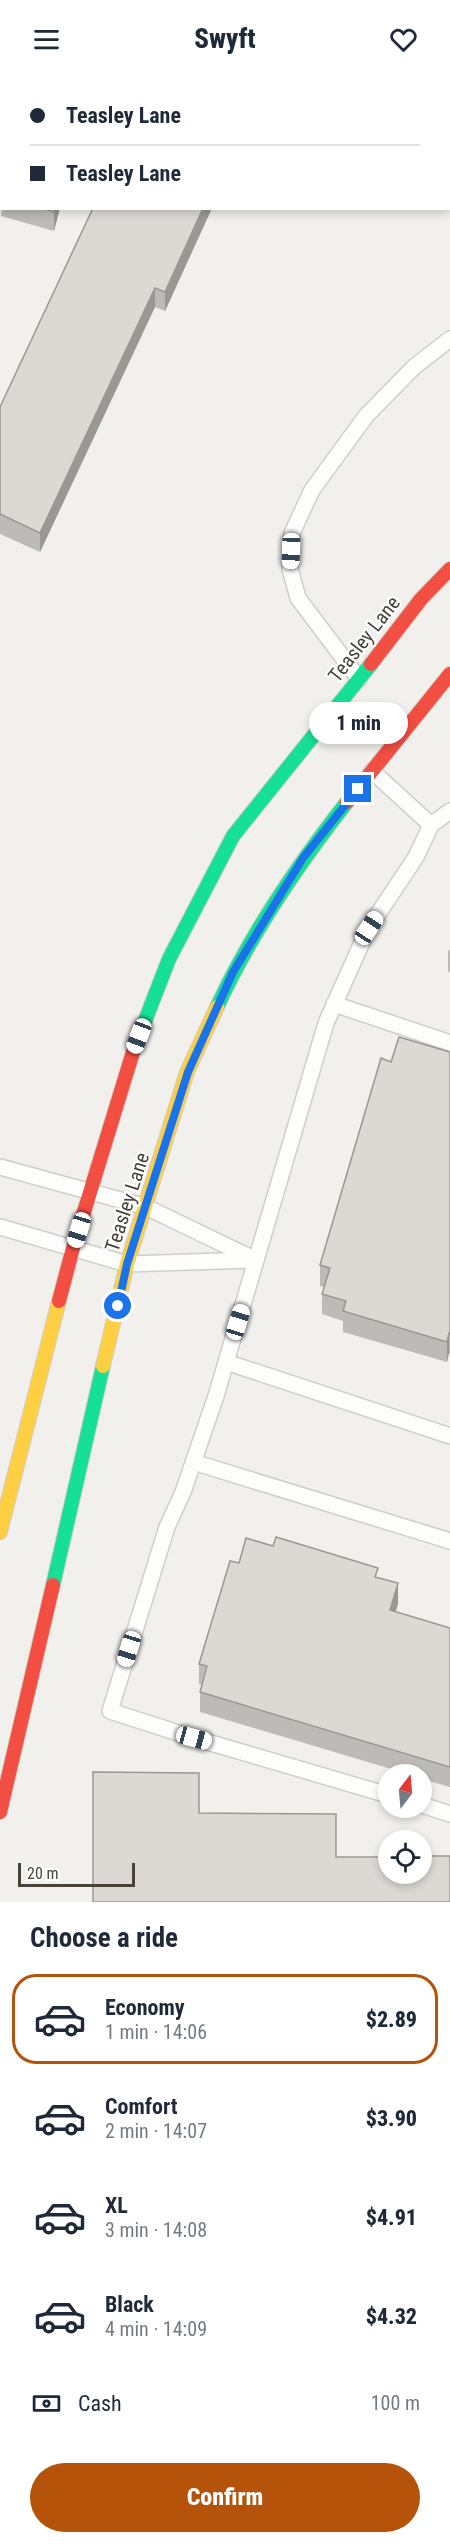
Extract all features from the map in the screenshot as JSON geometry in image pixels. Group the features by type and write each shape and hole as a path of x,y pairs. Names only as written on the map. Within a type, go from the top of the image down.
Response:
{"main road":[{"name":"Teasley Lane","path":"0,1532 73,1248 125,1073 169,959 233,836 394,636 421,599 450,569"},
{"name":"Teasley Lane","path":"0,1812 127,1264 147,1207 188,1072 233,972 303,858 450,674"}],"lane":[{"path":"359,679 298,598 290,569 292,532 312,490 366,416 414,367 450,339"},
{"path":"372,771 431,825"},
{"path":"378,1792 110,1711 167,1527 193,1462 226,1362 326,1023 369,928 416,857 431,825 450,811"},
{"path":"334,1004 450,1043"},
{"path":"0,1167 147,1207 256,1260"},
{"path":"0,1227 127,1264 256,1260"},
{"path":"226,1362 450,1436"},
{"path":"193,1462 450,1541"},
{"path":"432,1808 450,1814"}],"building":[{"path":"92,210 202,210 165,292 155,288 40,533 0,514 0,407"},
{"path":"399,1037 450,1052 450,1333 447,1342 343,1311 346,1301 322,1294 330,1268 320,1265 381,1058 391,1062"},
{"path":"276,1537 378,1568 375,1577 398,1583 390,1610 450,1628 450,1767 200,1692 207,1666 199,1664 230,1561 239,1563 246,1538 273,1546"},
{"path":"93,1772 199,1773 199,1813 336,1814 336,1857 378,1857 378,1884 432,1884 432,1856 450,1856 450,1902 93,1902"}],"traffic: fast":[{"path":"133,1052 169,959 233,836 371,664"},
{"path":"217,1007 260,926 310,851 347,802"},
{"path":"53,1585 103,1366"}],"traffic: slow":[{"path":"103,1366 127,1264 187,1072 217,1007"},
{"path":"0,1532 59,1301"}],"traffic: jam":[{"path":"371,664 421,599 450,569"},
{"path":"347,802 450,674"},
{"path":"59,1301 133,1052"},
{"path":"0,1812 53,1585"}],"route":[{"path":"118,1306 127,1264 147,1207 188,1072 233,972 303,858 358,789"}]}
